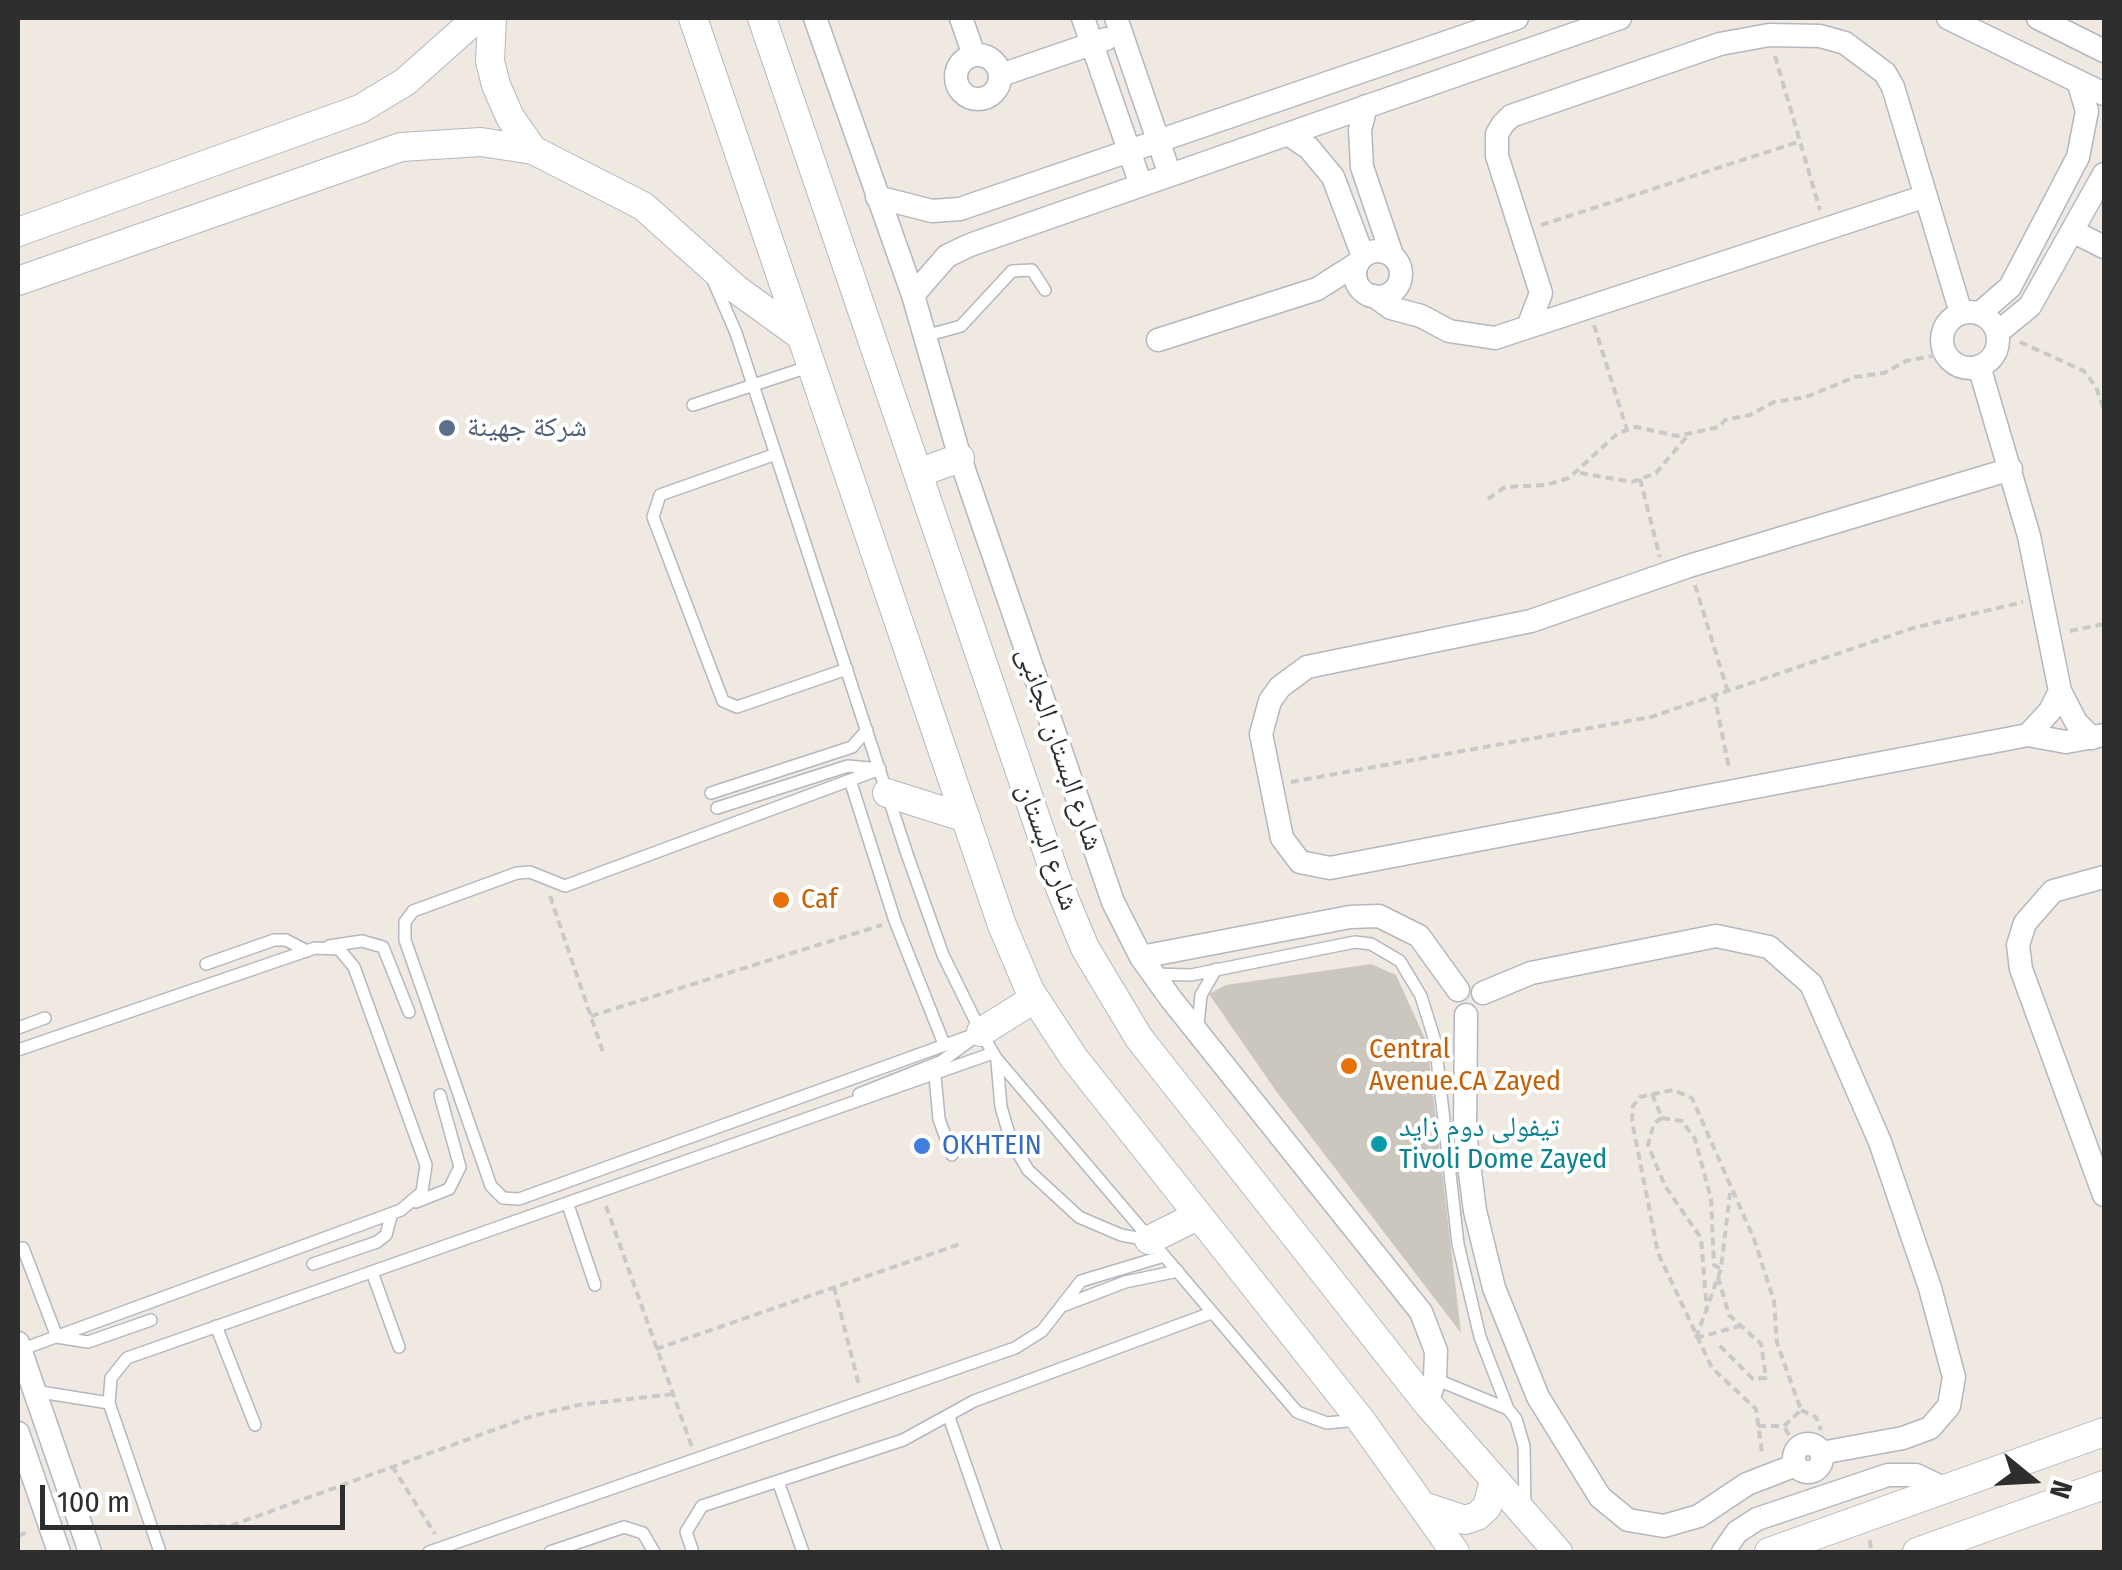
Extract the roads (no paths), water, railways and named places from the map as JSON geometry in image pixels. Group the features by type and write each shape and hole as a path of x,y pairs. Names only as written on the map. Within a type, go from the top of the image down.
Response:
{"street":[{"path":"18,232 360,109 405,82 477,18"},
{"path":"492,18 490,61 496,85 510,117 533,150"},
{"path":"693,18 1010,946 1034,999 1074,1058 1360,1419 1426,1507 1454,1552"},
{"name":"شارع البستان","path":"762,18 1058,883 1102,979 1139,1038 1431,1391 1494,1481 1558,1552"},
{"name":"شارع البستان الجانبى","path":"815,18 913,295 960,458 1102,874 1147,965 1421,1312 1433,1338 1431,1391"},
{"path":"961,18 974,55"},
{"path":"1084,18 1140,185"},
{"path":"877,196 932,210 960,209 1517,18"},
{"path":"913,295 946,256 970,245 1620,18"},
{"path":"1948,18 2104,94"},
{"path":"2038,18 2104,51"},
{"path":"1000,75 1092,44 1118,26 1170,175"},
{"path":"1528,327 1541,293 1495,145 1503,124 1511,116 1720,44 1769,35 1820,36 1845,43 1874,61 1894,88 1926,196 1970,313 1997,332"},
{"path":"974,55 986,56 1000,75 992,96 981,100 960,92 957,69 974,55"},
{"path":"2078,82 2087,127 2062,188 2010,287 1943,333 1946,353 1957,364 1979,366 1995,353 1997,332 2030,306 2104,174"},
{"path":"1366,106 1360,130 1362,167 1396,265 1421,316"},
{"path":"1288,134 1309,148 1333,177 1360,260 1357,282 1400,312 1421,316 1449,331 1480,337 1496,338 1926,196"},
{"path":"18,282 401,147 480,142 533,150 643,206 736,290 802,336"},
{"path":"2062,188 2087,200"},
{"path":"141,189 156,235"},
{"path":"2072,232 2104,247"},
{"path":"1158,340 1317,289 1378,251 1396,265"},
{"path":"1317,289 1372,296 1395,289 1396,265"},
{"path":"1541,293 1582,309"},
{"path":"1979,366 2010,469 2042,598 2060,692 2098,737"},
{"path":"918,474 960,458"},
{"path":"2010,469 1689,566 1531,621 1307,667 1280,687 1264,717 1261,734 1286,847 1300,862 1320,869 2028,735 2054,741 2098,737"},
{"path":"2028,735 2050,711 2060,692"},
{"path":"884,781 966,818"},
{"path":"2104,877 2053,891 2024,923 2018,945 2021,969 2104,1195"},
{"path":"1147,965 1350,917 1380,916 1419,936 1458,990 1456,1006 1466,1015 1464,1133 1483,1250 1521,1361 1577,1464 1612,1510 1628,1520 1664,1526 1699,1516 1746,1484 1805,1459 1930,1428 1949,1406 1954,1377 1930,1288 1880,1142 1811,984 1770,948 1716,936 1530,973 1484,992"},
{"path":"1458,990 1472,985 1484,992"},
{"path":"1466,1015 1481,1012 1484,992"},
{"path":"990,1048 1034,999"},
{"path":"1156,1248 1197,1216"},
{"path":"18,1348 26,1394 90,1552"},
{"path":"1769,1552 2104,1432"},
{"path":"18,1433 59,1552"},
{"path":"1805,1459 1834,1493"},
{"path":"1805,1459 1810,1500"},
{"path":"1723,1552 1746,1525 1834,1493 1902,1474 1930,1480 1945,1489"},
{"path":"1426,1507 1465,1520 1478,1516 1488,1508 1494,1481"},
{"path":"1918,1552 2104,1486"}],"lane":[{"path":"700,254 728,312 943,955 990,1048 1297,1412 1327,1423 1360,1419"},
{"path":"925,336 962,326 1012,271 1032,270 1045,290"},
{"path":"694,405 811,366"},
{"path":"776,454 660,495 653,516 723,701 737,706 847,670"},
{"path":"711,793 852,747 867,730"},
{"path":"716,808 848,766 884,781"},
{"path":"884,781 850,780 565,886 546,882 530,872 517,872 418,907 404,928 491,1186 503,1198 519,1199 944,1044 990,1048"},
{"path":"850,780 896,921 944,1044"},
{"path":"206,964 274,940 286,940 307,951"},
{"path":"18,1050 307,951 362,941 383,947 410,1012"},
{"path":"1147,965 1178,976 1355,942 1387,951 1410,975 1435,1042 1452,1205 1466,1282 1480,1337 1524,1446 1525,1518"},
{"path":"327,946 339,950 354,967 426,1165 426,1179 413,1203"},
{"path":"1201,1038 1198,1009 1216,969"},
{"path":"18,1028 45,1018"},
{"path":"160,1552 109,1403 112,1378 127,1358 935,1076 990,1048"},
{"path":"855,1096 942,1061 990,1048"},
{"path":"990,1048 1011,1140 1028,1170 1079,1217 1156,1248"},
{"path":"935,1076 944,1138 952,1155"},
{"path":"18,1348 57,1337 449,1189 460,1167 440,1095"},
{"path":"568,1205 595,1285"},
{"path":"313,1264 377,1242 386,1235 392,1213"},
{"path":"22,1248 57,1337"},
{"path":"429,1552 1029,1341 1062,1307 1071,1290 1095,1274 1156,1248"},
{"path":"1062,1307 1125,1282 1178,1271"},
{"path":"372,1272 399,1347"},
{"path":"693,1552 686,1532 702,1506 902,1440 974,1401 1211,1313"},
{"path":"57,1337 88,1342 150,1320"},
{"path":"216,1326 255,1426"},
{"path":"1431,1391 1508,1409"},
{"path":"26,1394 109,1403"},
{"path":"949,1417 996,1552"},
{"path":"778,1481 803,1552"},
{"path":"550,1552 624,1527 644,1533 654,1552"}],"place":[{"name":"شركة جهينة","path":"447,428"},
{"name":"Caf","path":"781,900"},
{"name":"Central Avenue.CA Zayed","path":"1349,1066"},
{"name":"تيفولى دوم زايد Tivoli Dome Zayed","path":"1379,1144"},
{"name":"OKHTEIN","path":"922,1146"}]}
